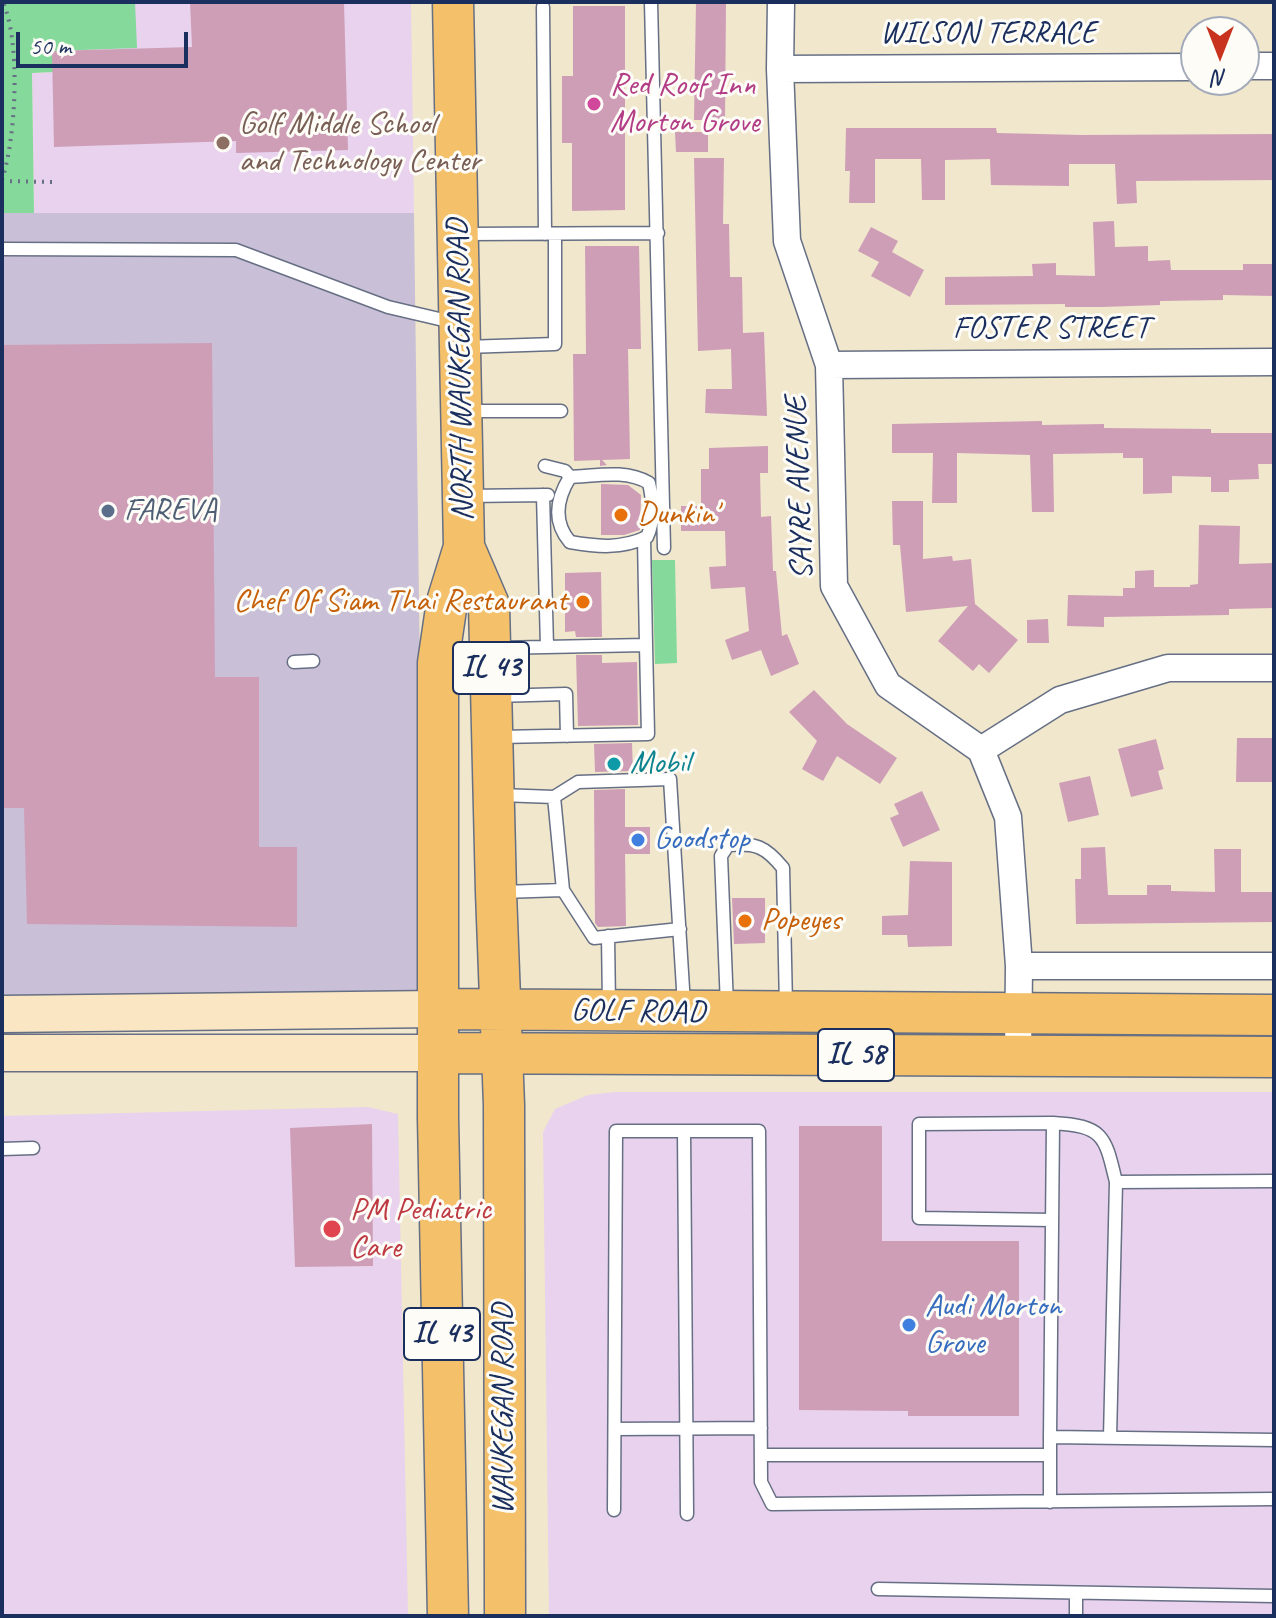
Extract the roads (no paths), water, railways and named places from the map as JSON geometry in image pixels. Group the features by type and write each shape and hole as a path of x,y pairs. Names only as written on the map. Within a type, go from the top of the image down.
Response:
{"main road":[{"name":"NORTH WAUKEGAN ROAD","path":"438,1009 438,663 447,602 464,547 453,2"},
{"name":"NORTH WAUKEGAN ROAD","path":"464,547 489,605 501,1009"},
{"name":"WAUKEGAN ROAD","path":"438,1009 448,1616"},
{"name":"GOLF ROAD","path":"2,1014 501,1009 685,1013 1274,1015"},
{"name":"WAUKEGAN ROAD","path":"501,1009 505,1616"},
{"name":"GOLF ROAD","path":"2,1053 1274,1057"}],"street":[{"name":"SAYRE AVENUE","path":"781,2 780,69 787,241 829,365 834,586 888,685 981,750"},
{"name":"WILSON TERRACE","path":"780,69 1180,67"},
{"name":"FOSTER STREET","path":"829,365 1274,362"},
{"path":"1018,1056 1019,966 1008,817 981,750 1060,700 1168,668 1274,668"},
{"path":"1019,966 1274,966"}],"lane":[{"path":"651,2 664,548"},
{"path":"2,249 236,250 460,335 555,344 544,110 543,7"},
{"path":"458,235 658,233"},
{"path":"461,411 561,411"},
{"path":"545,466 565,471 570,477"},
{"path":"493,737 648,734 644,538 652,526 649,483 637,476 612,474 570,477"},
{"path":"570,477 559,494 561,531 570,542 610,547 644,538"},
{"path":"463,496 559,494"},
{"path":"543,495 547,647"},
{"path":"491,648 646,645"},
{"path":"294,662 313,661"},
{"path":"492,696 566,694 567,736"},
{"path":"494,795 554,797 578,782 670,779 685,1013"},
{"path":"554,797 563,890 594,938 680,929"},
{"path":"727,1013 721,856 728,845 746,844 769,851 783,868 786,1013"},
{"path":"496,892 563,890"},
{"path":"608,936 609,1011"},
{"path":"1050,1502 1053,1123"},
{"path":"1052,1220 919,1218 919,1124 1078,1124 1099,1134 1108,1150 1116,1182 1110,1438"},
{"path":"614,1510 616,1131 759,1131 761,1482 772,1504 1274,1499"},
{"path":"684,1131 687,1514"},
{"path":"2,1149 33,1148"},
{"path":"1116,1182 1274,1181"},
{"path":"615,1429 761,1428"},
{"path":"1050,1437 1274,1440"},
{"path":"761,1455 1050,1455"},
{"path":"878,1589 1274,1596"},
{"path":"1076,1594 1076,1616"}],"place":[{"name":"Red Roof Inn Morton Grove","path":"594,104"},
{"name":"Golf Middle School and Technology Center","path":"223,143"},
{"name":"FAREVA","path":"108,511"},
{"name":"Dunkin'","path":"621,515"},
{"name":"Chef Of Siam Thai Restaurant","path":"583,602"},
{"name":"Mobil","path":"614,764"},
{"name":"Goodstop","path":"638,840"},
{"name":"Popeyes","path":"745,921"},
{"name":"PM Pediatric Care","path":"332,1229"},
{"name":"Audi Morton Grove","path":"909,1325"}]}
